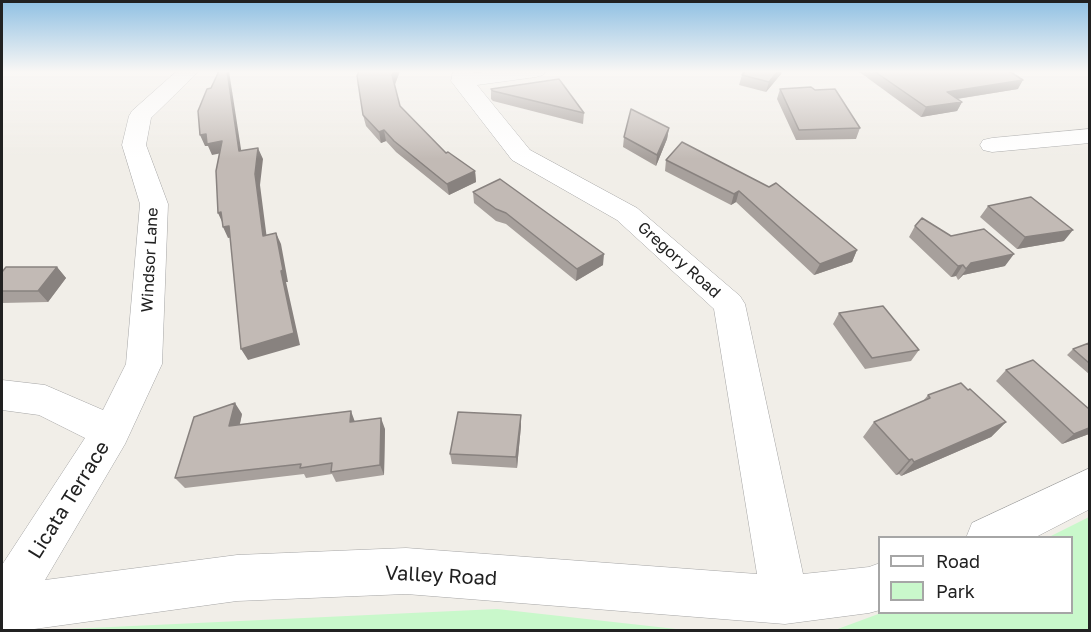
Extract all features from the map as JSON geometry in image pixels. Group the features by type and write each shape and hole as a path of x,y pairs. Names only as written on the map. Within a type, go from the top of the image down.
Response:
{"street":[{"name":"Windsor Lane","path":"111,432 144,364 154,204 134,145 140,116 157,100"},
{"name":"Gregory Road","path":"481,100 521,154 627,214 729,304 785,600"},
{"path":"992,145 1089,136"},
{"name":"Licata Terrace","path":"2,395 45,400 111,432 2,608"},
{"path":"990,536 1089,487"},
{"name":"Valley Road","path":"2,608 237,578 406,571 785,600 869,590 878,586"}],"green space":[{"path":"1089,517 1089,630 835,630 878,614 1073,614 1073,536 1051,536"},
{"path":"497,609 685,630 47,630"}],"building":[{"path":"202,100 231,100 239,151 258,148 255,174 263,236 276,233 283,270 281,271 294,333 241,349 229,226 223,227 221,212 218,213 216,171 222,141 207,144 206,134 200,135 198,111"},
{"path":"361,100 399,100 400,106 446,153 448,152 475,171 447,184 394,141 384,130 379,132 363,115"},
{"path":"532,100 575,100 584,113"},
{"path":"785,100 842,100 860,128 799,130"},
{"path":"917,100 962,102 926,107"},
{"path":"631,109 669,128 657,155 624,137"},
{"path":"682,142 769,187 776,183 857,250 820,264 739,191 734,194 666,160"},
{"path":"500,179 604,254 577,269 506,213 496,209 473,192"},
{"path":"1031,197 1073,230 1025,237 988,206"},
{"path":"922,218 951,236 984,229 1014,254 971,263 966,269 963,265 958,266 915,226"},
{"path":"6,267 57,267 38,291 2,291 2,272"},
{"path":"883,306 919,350 872,358 839,313"},
{"path":"1089,343 1089,363 1073,349"},
{"path":"1033,360 1089,409 1089,428 1074,434 1006,370"},
{"path":"961,383 1006,422 914,462 912,459 909,460 874,422 930,398 928,395"},
{"path":"235,403 229,426 351,411 350,422 381,418 380,465 331,472 332,463 300,468 301,464 175,478 194,417"},
{"path":"458,412 521,415 516,457 450,454"}]}
